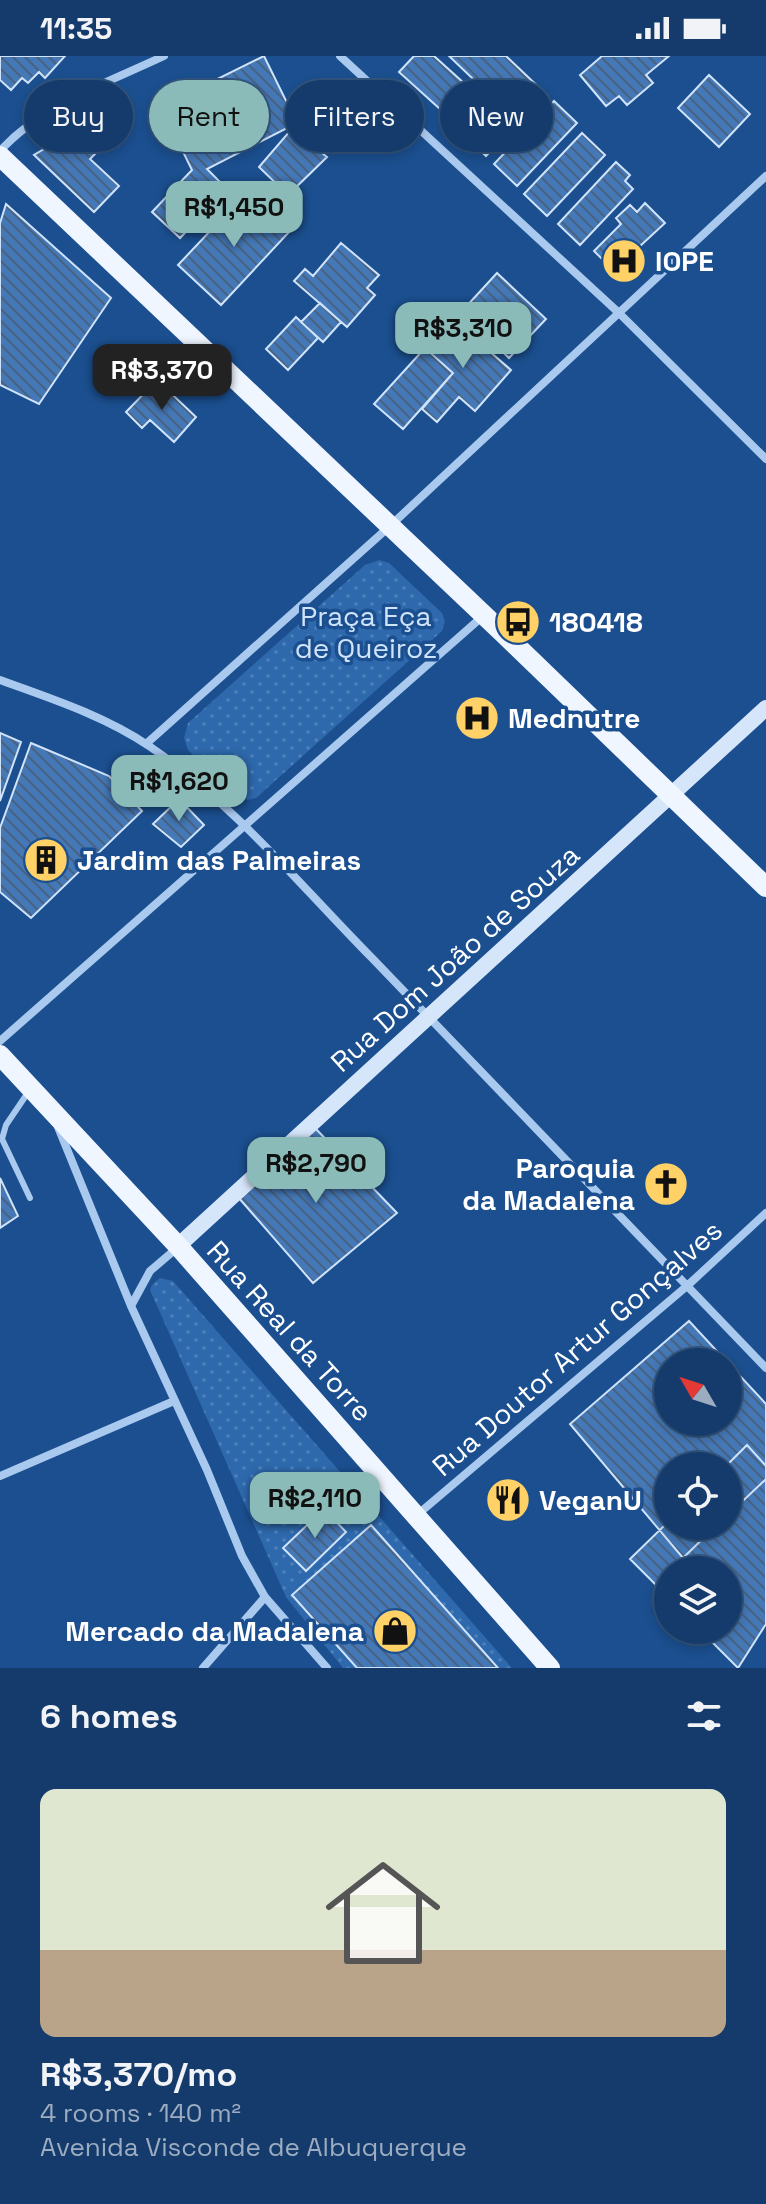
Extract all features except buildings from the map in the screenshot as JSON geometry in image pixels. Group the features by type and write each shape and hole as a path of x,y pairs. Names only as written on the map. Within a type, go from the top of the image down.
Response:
{"main road":[{"path":"0,154 766,887"},
{"name":"Rua Real da Torre","path":"0,1055 178,1246 550,1668"}],"street":[{"path":"0,154 16,133 55,107 164,56"},
{"path":"340,56 619,313 766,459"},
{"path":"146,744 390,526 766,176"},
{"path":"0,1041 484,615"},
{"path":"0,680 106,722 146,744 187,773 244,826 766,1368"},
{"name":"Rua Dom João de Souza","path":"178,1246 766,708"},
{"name":"Rua Real da Torre","path":"52,1111 131,1306 207,1470 242,1556 265,1597 327,1668"},
{"name":"Rua Doutor Artur Gonçalves","path":"416,1515 687,1286 766,1213"},
{"name":"Rua Real da Torre","path":"131,1306 150,1271 178,1246"},
{"path":"0,1476 174,1401"},
{"path":"203,1668 265,1597"}],"lane":[{"path":"30,1198 2,1139 6,1125 31,1088"}],"green space":[{"name":"Praça Eça de Queiroz","path":"379,560 389,563 442,613 445,621 442,631 256,798 237,798 188,750 184,738 188,723 365,565"},
{"path":"160,1278 173,1281 512,1668 343,1668 286,1597 150,1290"}],"place":[{"name":"IOPE","path":"624,261"},
{"name":"180418","path":"518,622"},
{"name":"Mednutre","path":"477,718"},
{"name":"Jardim das Palmeiras","path":"46,860"},
{"name":"Paroquia da Madalena","path":"666,1184"},
{"name":"VeganU","path":"508,1500"},
{"name":"Mercado da Madalena","path":"395,1631"}]}
